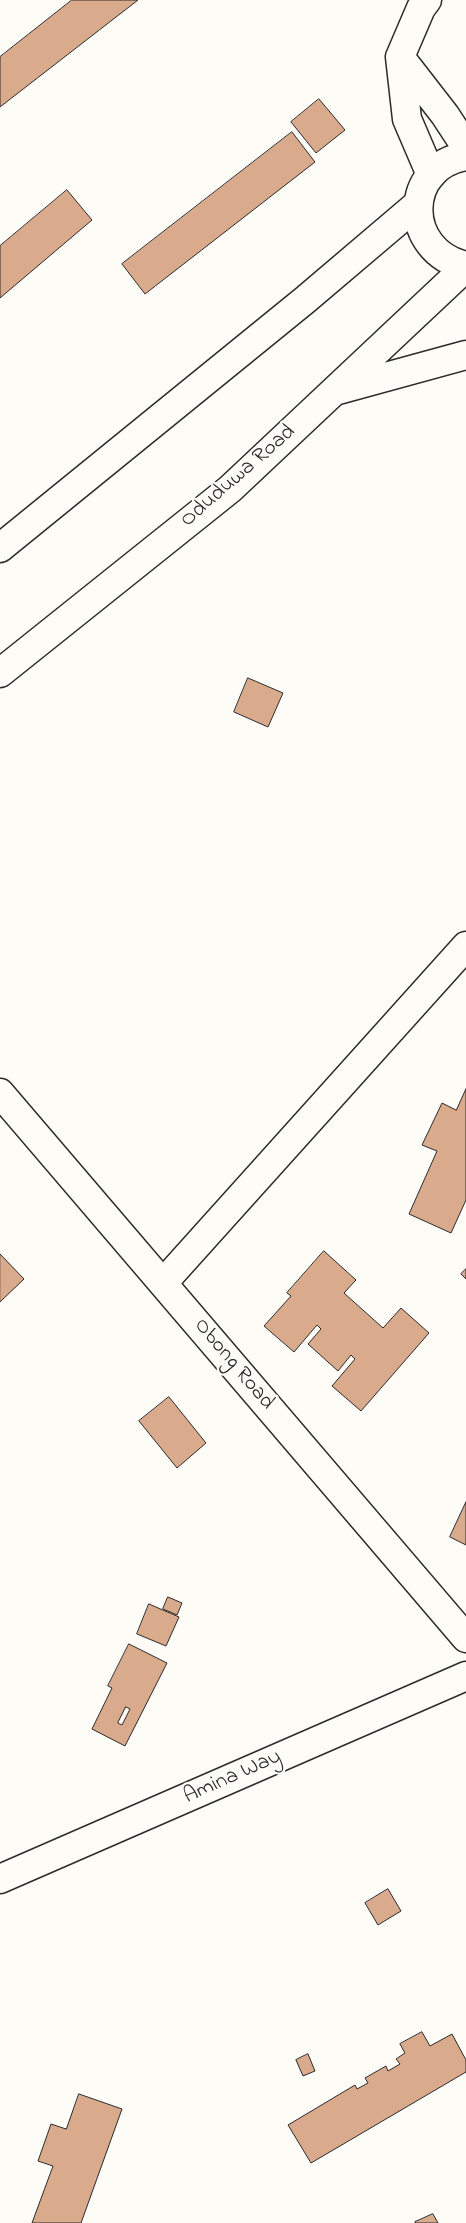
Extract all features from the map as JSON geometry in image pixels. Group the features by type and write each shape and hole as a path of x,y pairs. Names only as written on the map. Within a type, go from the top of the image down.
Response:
{"street":[{"path":"427,0 421,8 400,57 406,119 431,175"},
{"path":"400,57 445,115 466,147"},
{"path":"466,156 456,158 442,165 431,175 422,189 418,204 419,222 425,239 443,257 466,267"},
{"path":"0,548 305,300 418,204"},
{"name":"Oduduwa Road","path":"0,673 230,489 466,267"},
{"path":"334,392 466,355"},
{"path":"163,1283 466,946"},
{"name":"Obong Road","path":"0,1092 466,1638"},
{"name":"Amina Way","path":"0,1879 466,1676"}],"building":[{"path":"72,0 138,0 0,107 0,57"},
{"path":"319,99 345,130 316,153 291,122"},
{"path":"292,132 315,162 145,294 122,264"},
{"path":"67,190 92,220 0,298 0,246"},
{"path":"248,678 283,693 268,727 234,712"},
{"path":"466,1089 466,1200 451,1233 409,1214 437,1151 422,1145 442,1103 456,1110"},
{"path":"324,1251 356,1280 344,1293 383,1328 401,1308 429,1333 361,1411 332,1386 355,1359 351,1355 338,1371 308,1344 321,1329 317,1325 294,1352 264,1326 291,1296 287,1293"},
{"path":"0,1254 24,1279 0,1302"},
{"path":"466,1269 466,1279 461,1274"},
{"path":"169,1397 206,1443 177,1468 139,1421"},
{"path":"466,1502 466,1545 450,1537"},
{"path":"168,1597 182,1603 177,1615 163,1609"},
{"path":"149,1604 179,1617 166,1646 137,1634"},
{"path":"129,1644 167,1663 125,1746 92,1729 112,1688 108,1686","holes":["126,1707 130,1709 122,1725 118,1723"]},
{"path":"388,1889 401,1911 378,1925 365,1903"},
{"path":"422,2032 430,2046 452,2034 466,2060 466,2072 311,2163 288,2125 355,2085 357,2089 368,2083 365,2078 386,2066 388,2071 400,2064 396,2059 405,2053 400,2044"},
{"path":"308,2054 315,2071 303,2076 296,2060"},
{"path":"79,2094 122,2109 81,2223 32,2223 53,2166 38,2161 51,2124 66,2129"},
{"path":"433,2214 438,2223 415,2223 415,2222"}]}
